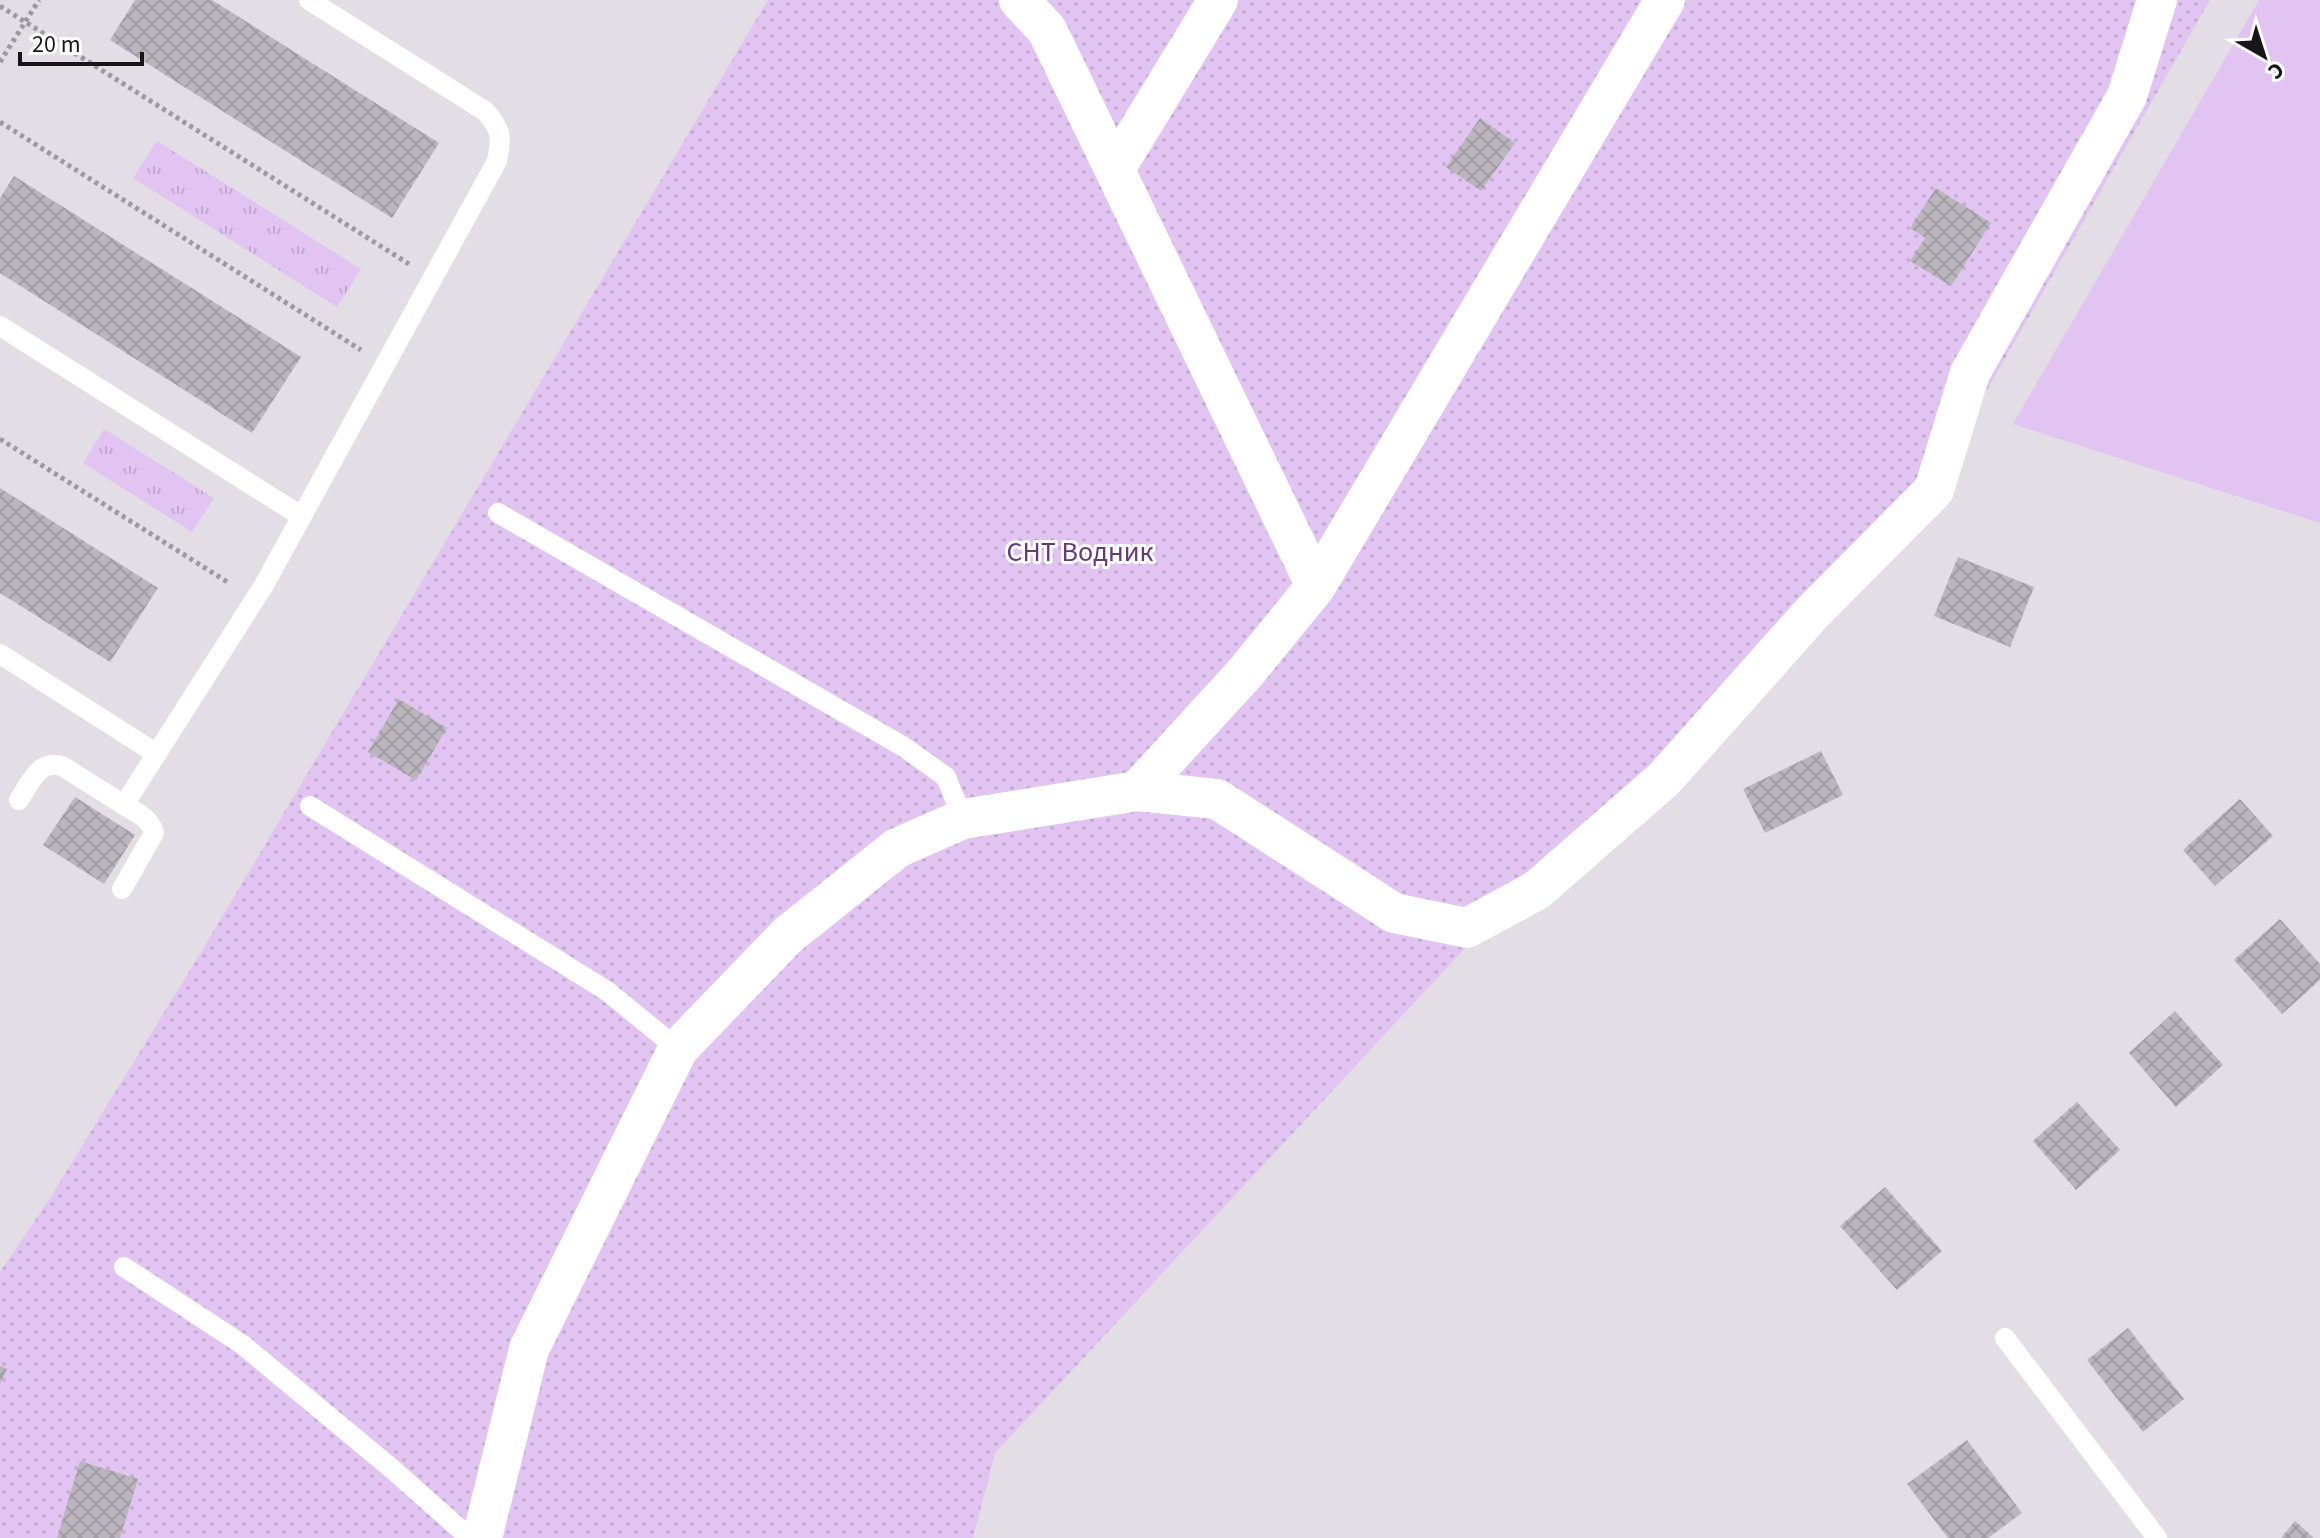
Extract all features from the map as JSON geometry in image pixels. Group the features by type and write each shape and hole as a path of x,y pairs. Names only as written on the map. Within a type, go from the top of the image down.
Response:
{"street":[{"path":"1019,0 1047,30 1316,586"},
{"path":"1115,169 1218,0"},
{"path":"1137,791 1246,672 1316,586 1665,0"},
{"path":"482,1538 529,1349 678,1049 788,935 897,848 963,819 1137,791 1217,799 1394,913 1467,928 1537,890 1664,779 1812,613 1934,490 1970,373 2127,96 2157,0"}],"lane":[{"path":"124,805 255,599 497,161 501,141 497,124 485,111 309,0"},
{"path":"0,326 301,516"},
{"path":"498,513 904,747 946,777 963,819"},
{"path":"0,654 157,754"},
{"path":"19,800 43,766 54,764 147,819 154,833 122,889"},
{"path":"310,806 607,991 678,1049"},
{"path":"124,1267 243,1345 470,1538"},
{"path":"2005,1338 2157,1538"}],"path":[{"path":"0,62 39,0"},
{"path":"0,6 432,279"},
{"path":"0,122 385,365"},
{"path":"0,439 255,599"}],"green space":[{"name":"СНТ Водник","path":"768,0 2210,0 1964,430 1671,757 1522,887 995,1453 973,1538 0,1538 0,1272 49,1200 200,954"},
{"path":"2259,0 2320,0 2320,523 2013,424"},
{"path":"157,141 361,269 337,307 133,178"},
{"path":"104,429 214,498 192,532 83,463"}],"building":[{"path":"135,0 212,0 439,143 392,218 110,40"},
{"path":"1480,118 1515,143 1481,191 1446,167"},
{"path":"14,176 301,357 252,433 0,273 0,198"},
{"path":"1936,188 1991,223 1951,286 1910,261 1925,238 1910,228"},
{"path":"0,488 158,588 110,662 0,593"},
{"path":"1958,557 2034,587 2010,647 1934,616"},
{"path":"399,699 447,728 416,780 368,752"},
{"path":"1821,751 1843,795 1765,833 1743,789"},
{"path":"75,797 135,835 104,884 43,845"},
{"path":"2240,799 2273,836 2215,886 2183,850"},
{"path":"2280,919 2320,964 2320,980 2282,1014 2234,960"},
{"path":"2175,1011 2223,1065 2176,1107 2129,1053"},
{"path":"2077,1102 2120,1150 2076,1190 2033,1141"},
{"path":"1885,1187 1942,1251 1897,1290 1840,1226"},
{"path":"2128,1328 2184,1399 2143,1432 2087,1360"},
{"path":"0,1366 7,1369 0,1384"},
{"path":"1967,1440 2022,1513 1988,1538 1948,1538 1907,1484"},
{"path":"80,1461 138,1479 120,1538 57,1538"},
{"path":"2295,1521 2314,1538 2281,1538"}]}
